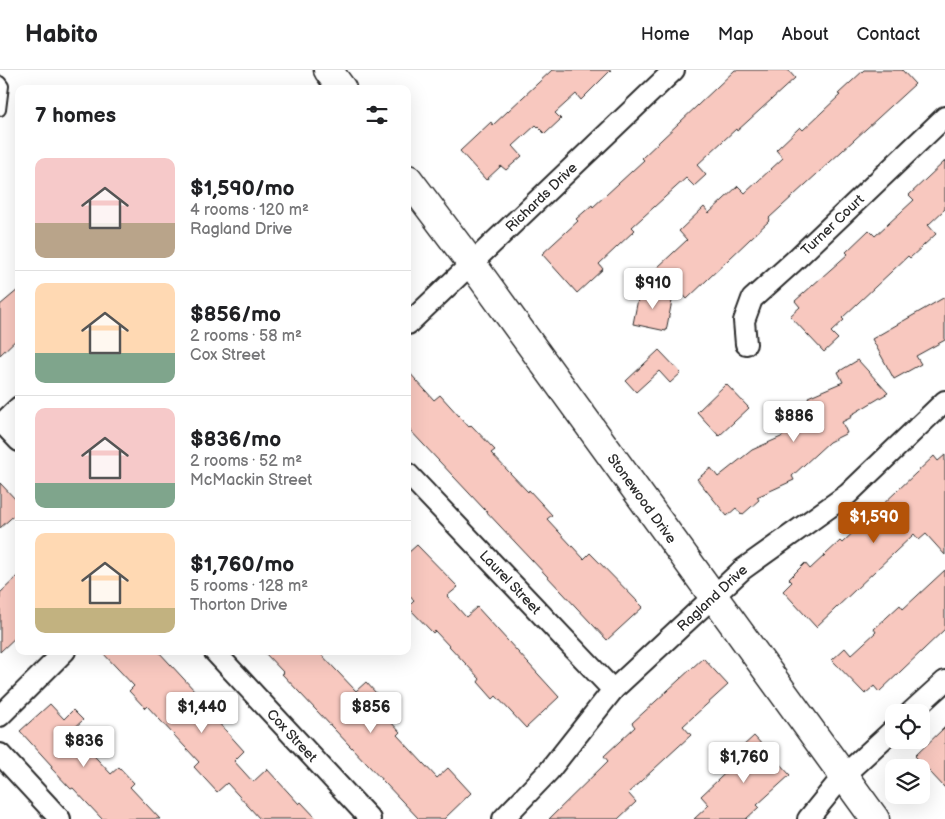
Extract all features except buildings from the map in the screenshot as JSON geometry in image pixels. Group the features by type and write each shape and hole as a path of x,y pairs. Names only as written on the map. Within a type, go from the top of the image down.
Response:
{"street":[{"path":"328,70 339,85"},
{"name":"Richards Drive","path":"411,321 674,70"},
{"name":"Turner Court","path":"746,344 744,321 752,299 945,117"},
{"name":"Stonewood Drive","path":"411,183 472,264 875,819"},
{"name":"Ragland Drive","path":"503,819 549,771 613,690 743,569 848,494 945,401"},
{"path":"15,411 1,424 15,437"},
{"name":"Laurel Street","path":"411,477 613,690"},
{"path":"0,716 61,655"},
{"name":"Cox Street","path":"218,655 370,819"},
{"path":"920,704 945,681"},
{"path":"808,819 843,776 885,737"},
{"path":"0,754 60,819"}],"lane":[{"path":"0,82 3,86 0,110"}]}
